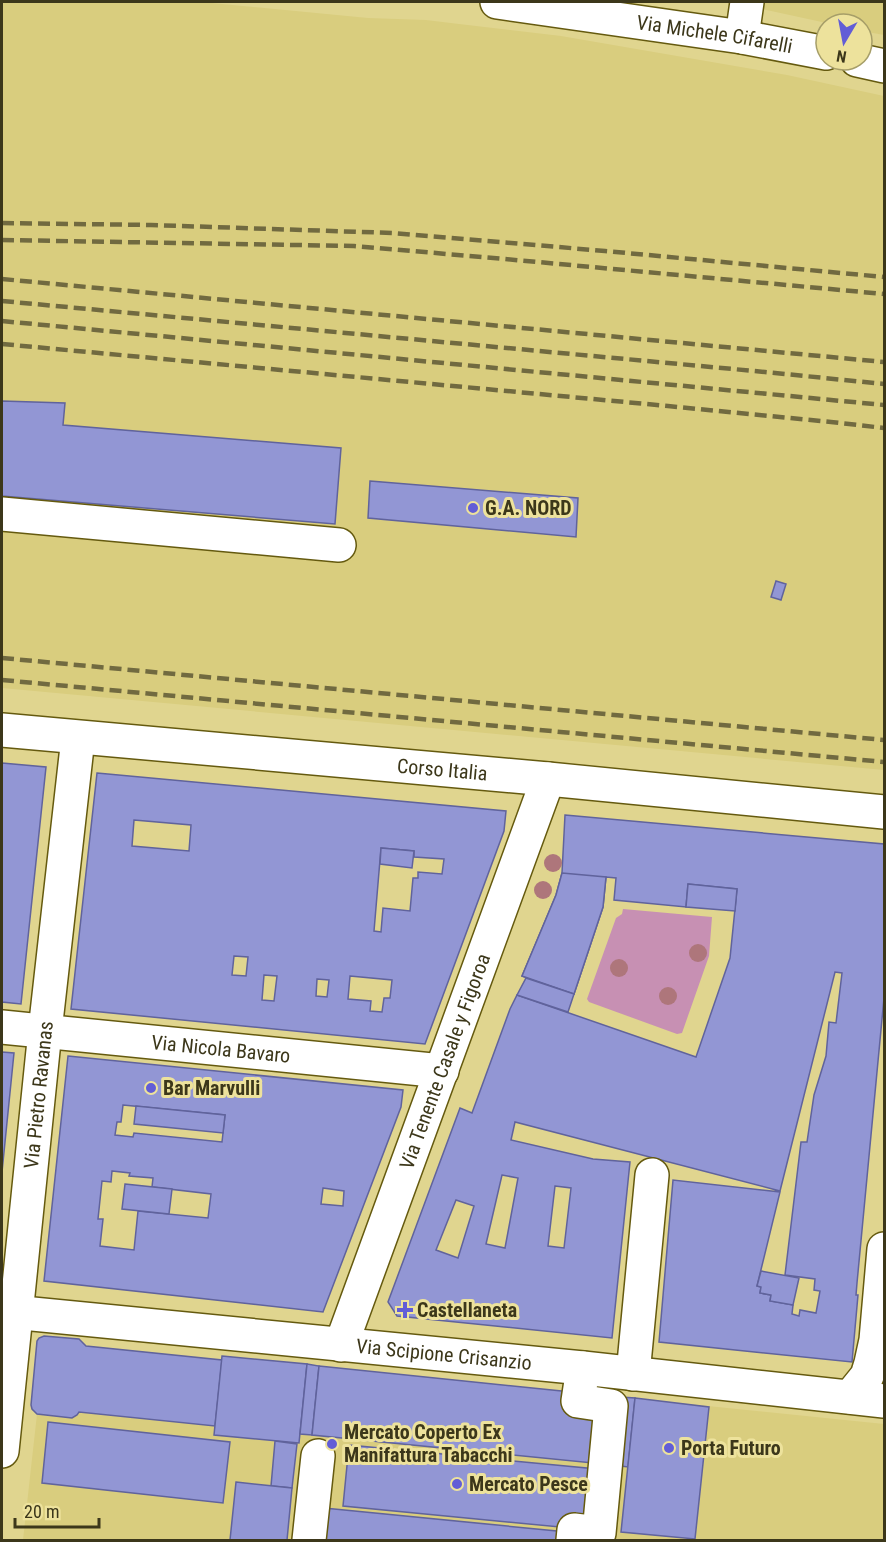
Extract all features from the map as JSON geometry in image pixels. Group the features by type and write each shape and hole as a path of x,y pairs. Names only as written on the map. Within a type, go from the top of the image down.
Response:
{"street":[{"name":"Via Michele Cifarelli","path":"497,2 742,37 814,51"},
{"path":"742,37 747,2"},
{"path":"2,514 339,545"},
{"name":"Corso Italia","path":"2,730 885,812"},
{"name":"Via Pietro Ravanas","path":"2,1451 8,1312 45,1031 78,738"},
{"name":"Via Tenente Casale y Figoroa","path":"341,1345 548,780"},
{"name":"Via Nicola Bavaro","path":"2,1027 442,1071"},
{"path":"633,1374 652,1175"},
{"path":"850,1397 880,1357 885,1249"},
{"name":"Via Scipione Crisanzio","path":"8,1312 583,1368 885,1401"},
{"path":"573,1540 574,1530 599,1533 611,1406 578,1401 583,1368"},
{"path":"309,1540 318,1456"}],"shaded area":[{"path":"2,2 201,2 368,18 426,20 561,36 787,75 884,96 884,770 2,688"},
{"path":"763,2 884,2 884,35 874,33 874,12 814,12 814,20 762,9"},
{"path":"623,909 712,917 709,956 682,1033 677,1034 589,1002 587,999 616,918 622,914"},
{"name":"Mercato Coperto Ex Manifattura Tabacchi","path":"44,1336 79,1339 86,1346 222,1360 222,1356 884,1424 884,1540 23,1540 37,1414 31,1405 37,1341"}],"building":[{"path":"2,401 65,403 63,425 341,448 335,524 2,496"},
{"name":"G.A. NORD","path":"370,481 578,498 576,537 368,518"},
{"path":"776,581 786,584 781,600 771,597"},
{"path":"2,763 46,767 21,1004 2,1002"},
{"path":"97,773 506,811 504,831 425,1044 71,1009","holes":["134,820 191,825 189,851 132,846","381,848 414,851 414,857 444,859 442,874 418,872 418,878 413,878 410,911 383,908 381,932 374,931","234,956 248,957 246,976 232,975","264,975 277,976 274,1001 262,1000","350,976 392,980 390,998 384,998 382,1012 370,1011 371,1001 348,999","317,979 329,980 327,997 316,996"]},
{"path":"565,815 884,844 884,998 857,1283 852,1362 659,1342 673,1180 780,1192 757,1286 761,1287 760,1293 771,1295 770,1301 793,1305 792,1314 799,1316 800,1310 816,1313 820,1291 814,1290 815,1279 785,1275 801,1142 807,1142 814,1095 826,1056 829,1022 836,1023 842,973 835,972 780,1191 515,1122 511,1140 593,1159 630,1162 612,1338 397,1316 388,1302 460,1108 472,1113 517,995 696,1057 730,958 737,889 688,884 686,907 614,900 616,878 606,877 603,907 574,994 522,976 556,895 562,873","holes":["502,1175 518,1178 505,1248 486,1244","555,1186 571,1188 564,1248 548,1246","456,1200 474,1206 458,1258 436,1250"]},
{"path":"381,848 414,851 412,868 380,864"},
{"path":"562,873 606,877 603,907 574,994 522,976 556,895"},
{"path":"688,884 737,889 735,911 686,907"},
{"path":"526,978 574,994 568,1012 517,995"},
{"path":"2,1052 14,1053 2,1172"},
{"path":"68,1056 403,1090 401,1107 323,1312 44,1281","holes":["123,1105 225,1115 222,1142 134,1133 133,1137 115,1135 117,1122 121,1122","112,1171 130,1173 129,1176 153,1178 152,1187 211,1194 208,1218 138,1211 134,1250 100,1246 103,1219 98,1219 102,1181 111,1182","323,1188 344,1191 343,1206 321,1204"]},
{"path":"136,1106 225,1115 223,1133 134,1124"},
{"path":"125,1184 172,1189 169,1214 122,1209"},
{"path":"761,1271 799,1278 793,1305 770,1301 771,1295 760,1293 761,1287 757,1286"},
{"path":"44,1336 79,1339 86,1346 222,1360 215,1426 79,1412 72,1418 37,1414 31,1405 37,1341"},
{"path":"222,1356 307,1364 299,1443 214,1435"},
{"path":"307,1364 319,1366 312,1435 300,1434"},
{"path":"319,1366 620,1397 613,1465 312,1435"},
{"path":"620,1397 635,1398 628,1467 613,1465"},
{"path":"635,1398 709,1407 695,1539 621,1532"},
{"path":"48,1422 230,1442 223,1503 42,1483"},
{"path":"275,1441 297,1444 292,1488 271,1486"},
{"path":"349,1445 597,1469 591,1530 343,1506"},
{"path":"236,1482 292,1488 287,1540 230,1540"},
{"path":"324,1508 608,1536 607,1540 321,1540"}],"railway":[{"path":"2,223 151,225 393,233 884,277"},
{"path":"2,240 354,246 884,294"},
{"path":"2,279 884,362"},
{"path":"2,301 884,384"},
{"path":"2,321 884,405"},
{"path":"2,344 884,428"},
{"path":"2,658 884,740"},
{"path":"2,680 884,762"}],"place":[{"name":"G.A. NORD","path":"473,508"},
{"name":"Bar Marvulli","path":"151,1088"},
{"name":"Castellaneta","path":"405,1310"},
{"name":"Mercato Coperto Ex Manifattura Tabacchi","path":"332,1444"},
{"name":"Porta Futuro","path":"669,1448"},
{"name":"Mercato Pesce","path":"457,1484"}]}
